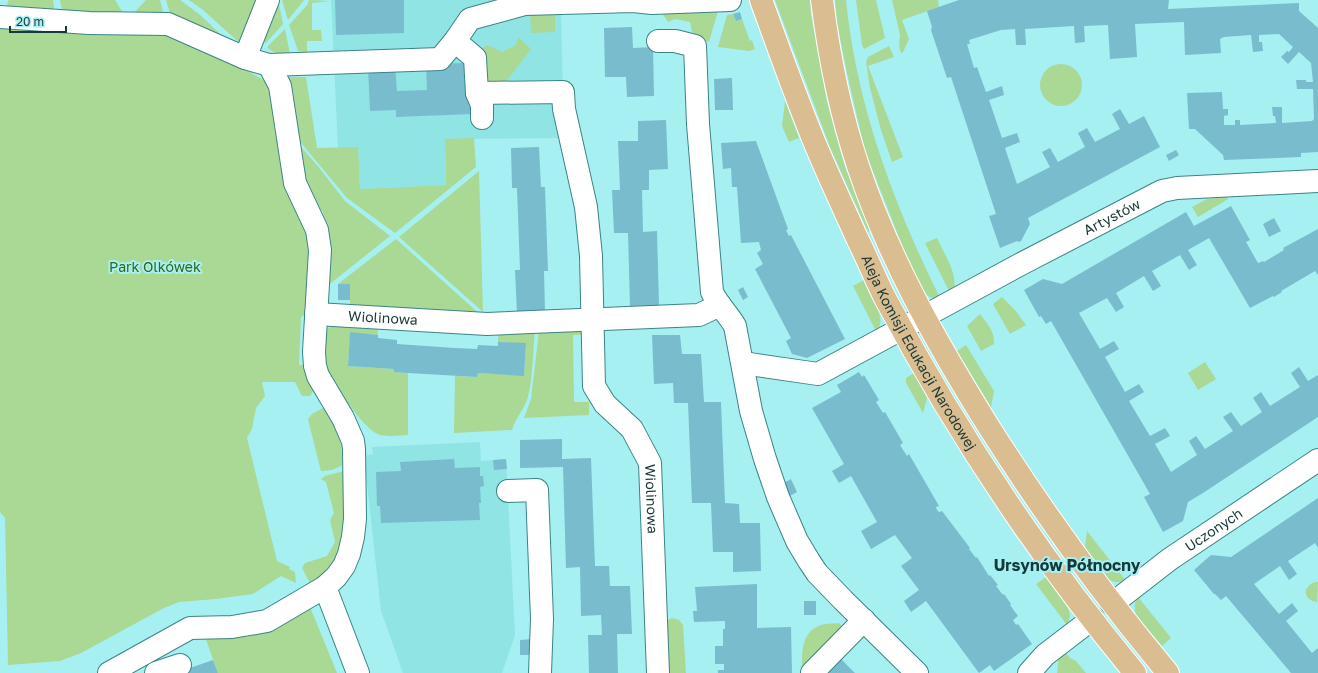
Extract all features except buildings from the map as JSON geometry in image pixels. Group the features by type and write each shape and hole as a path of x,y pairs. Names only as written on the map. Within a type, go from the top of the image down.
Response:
{"main road":[{"name":"Aleja Komisji Edukacji Narodowej","path":"761,0 822,160 885,297 902,328 947,406 1000,490 1055,570 1135,673"},
{"name":"Aleja Komisji Edukacji Narodowej","path":"822,0 834,76 846,128 858,166 882,230 902,274 971,399 1015,468 1112,604 1168,673"}],"street":[{"path":"245,58 268,0"},
{"path":"0,17 89,23 168,24 245,58 269,65 440,59 470,19 525,2 565,3 633,1 652,3 730,0"},
{"path":"455,41 475,58 477,93 482,105 482,118"},
{"path":"658,41 675,41 696,46 698,124 712,292 735,326 751,411 764,459 778,497 797,541 817,573 917,673"},
{"path":"109,673 190,628 232,627 267,621 325,587 343,567 349,554 355,519 353,441 343,418 318,376 315,366 316,314 320,250 317,230 295,183 280,86 269,65"},
{"name":"Wiolinowa","path":"477,93 563,92 564,109 586,208 591,256 594,386 605,404 632,429 650,463 658,673"},
{"name":"Artystów","path":"743,363 818,374 1021,264 1162,191 1177,188 1318,181"},
{"name":"Wiolinowa","path":"316,314 487,324 699,315 720,305"},
{"name":"Uczonych","path":"1112,604 1170,559 1318,460"},
{"path":"508,491 537,490 542,619 540,673"},
{"path":"325,587 358,673"},
{"path":"1029,673 1045,655 1092,619"},
{"path":"812,673 864,620"},
{"path":"156,673 180,665"}],"shaded area":[{"path":"331,0 697,0 561,12 564,138 445,139 446,185 360,189 358,147 338,148"},
{"path":"480,442 481,461 506,459 515,635 502,673 403,673 381,611 364,456 373,454 372,447"}],"green space":[{"path":"9,0 53,0 54,7 52,13 10,9 7,3"},
{"path":"60,0 115,0 123,13 118,16 62,11"},
{"path":"146,0 160,0 164,16 132,15"},
{"path":"166,0 180,0 199,14 231,44 171,17"},
{"path":"189,0 260,0 242,45 203,10"},
{"path":"278,0 283,24 265,44 264,35"},
{"path":"282,0 304,0 288,20"},
{"path":"309,0 330,1 312,3 312,30 321,30 322,41 307,41 307,52 298,51 289,25 308,4"},
{"path":"775,0 810,0 811,14 827,102 844,164 870,231 868,232 830,147"},
{"path":"835,0 846,0 851,40 868,116 907,226 940,298 930,297 923,290 904,250 865,151 837,23"},
{"path":"856,0 876,0 885,38 864,49 862,45"},
{"path":"892,0 938,0 939,7 902,20 909,39 903,52 901,53 899,46 900,35"},
{"path":"555,9 555,32 531,33 530,10"},
{"path":"718,11 709,42 692,32 690,22 675,19 668,22 662,13"},
{"path":"733,14 736,21 742,19 750,41 752,40 755,49 749,51 718,47 727,15"},
{"name":"Park Olkówek","path":"0,23 165,30 239,66 269,83 312,218 311,311 301,317 299,365 309,365 314,381 314,389 310,396 302,396 295,382 262,382 265,396 256,408 252,429 247,438 277,561 290,567 289,569 295,572 296,583 281,576 253,594 179,602 164,608 81,653 60,661 8,665 5,518 0,512"},
{"path":"285,29 290,54 287,55 275,52 267,47"},
{"path":"518,37 531,49 499,91 490,90 477,52 487,45 502,52 516,45"},
{"path":"889,46 894,57 868,66 903,157 892,162 881,130 870,88 866,62 868,57"},
{"path":"1057,64 1065,64 1073,67 1079,73 1082,85 1079,97 1073,103 1065,106 1057,106 1049,103 1043,97 1040,89 1040,81 1043,73 1049,67"},
{"path":"287,77 306,77 317,148 358,147 360,189 446,185 445,139 474,138 476,167 395,233 347,198 297,138"},
{"path":"785,101 799,138 789,142 782,126"},
{"path":"293,138 317,165 345,201 390,236 326,287 327,233 323,212 301,186"},
{"path":"479,171 483,312 399,237"},
{"path":"1226,197 1228,199 1198,217 1192,207 1207,199"},
{"path":"937,238 950,264 954,277 954,291 950,293 925,243"},
{"path":"396,239 483,317 350,311 350,284 338,284"},
{"path":"864,280 874,299 879,314 879,326 876,331 853,286"},
{"path":"1002,297 1015,310 1026,325 1010,334 993,304"},
{"path":"980,314 990,328 994,340 994,344 981,351 967,326"},
{"path":"343,323 377,324 378,335 350,333 348,366 394,369 394,372 408,373 408,435 383,436 372,431 348,402 321,360 324,334 328,328"},
{"path":"499,328 535,329 529,393 527,400 512,430 454,433 455,376 477,377 478,373 524,375 526,344 498,342"},
{"path":"586,328 587,335 573,335 574,402 589,402 589,415 524,418 531,399 539,331"},
{"path":"966,345 994,391 991,407 957,351"},
{"path":"1205,362 1216,379 1198,390 1188,373"},
{"path":"914,373 927,398 923,413 906,383 906,378"},
{"path":"323,408 337,427 341,444 343,465 332,470 321,471 308,419 312,414"},
{"path":"344,471 346,525 342,546 332,570 312,587 302,568 305,563 327,556 335,542 330,520 334,513 326,482 321,479 325,476"},
{"path":"1087,531 1126,581 1117,582 1108,579 1085,547"},
{"path":"1046,577 1068,608 1070,617 1067,625 1036,584"},
{"path":"1315,582 1318,582 1317,602 1309,599 1306,593 1308,587"},
{"path":"1138,597 1171,638 1162,646 1136,615 1135,606"},
{"path":"310,607 337,673 218,673 205,637 251,636"},
{"path":"672,618 679,620 683,625 686,673 665,673 666,621"},
{"path":"839,623 843,627 802,673 802,652 809,633 814,628 821,625"},
{"path":"1064,651 1070,658 1076,661 1086,673 1057,673 1059,656"}],"district":[{"name":"Ursynów Północny","path":"1067,565"}]}
